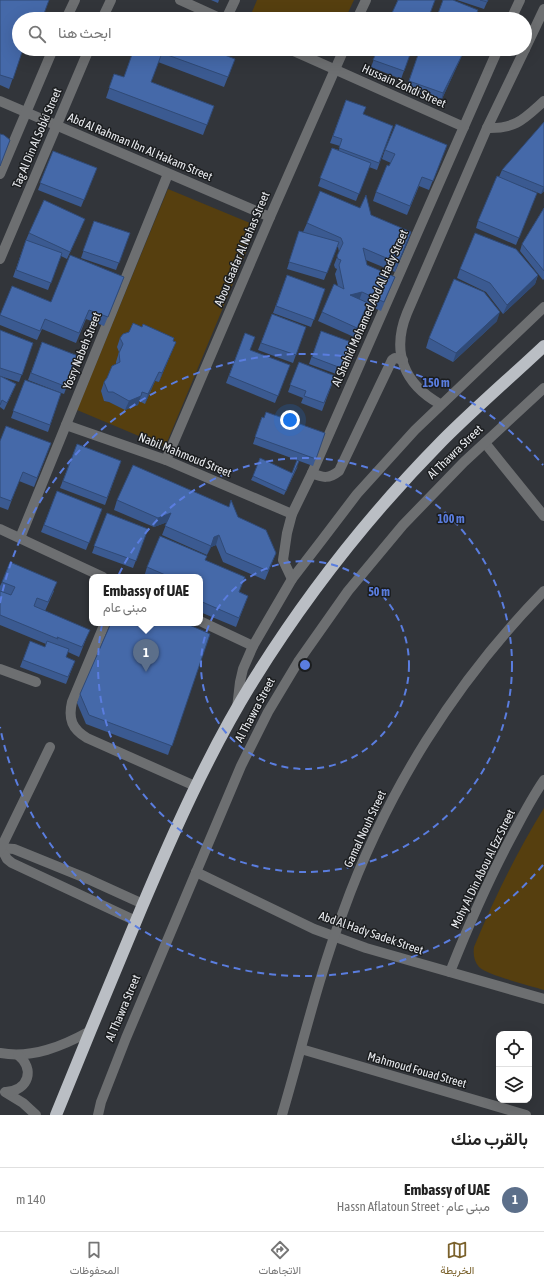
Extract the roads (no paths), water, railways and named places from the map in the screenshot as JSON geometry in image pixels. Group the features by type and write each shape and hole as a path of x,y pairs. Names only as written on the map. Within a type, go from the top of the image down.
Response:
{"highway":[{"name":"Al Thawra Street","path":"56,1115 171,838 196,786 237,708 270,655 304,604 380,507 444,440 544,346"}],"street":[{"path":"69,12 75,0"},
{"path":"105,12 111,0"},
{"path":"180,0 207,12"},
{"path":"229,12 235,0"},
{"path":"360,12 366,0"},
{"path":"515,12 520,0"},
{"path":"532,34 544,9"},
{"name":"Tag Al Din Al Sobki Street","path":"0,174 51,56"},
{"name":"Tag Al Din Al Sobki Street","path":"0,260 86,56"},
{"name":"Hussain Zohdi Street","path":"305,56 464,127"},
{"name":"Abou Gaafar Al Nahas Street","path":"166,460 340,56"},
{"name":"Al Shahid Mohamed Abd Al Hady Street","path":"292,579 283,560 287,533 292,514 312,473 495,56"},
{"path":"440,404 430,399 416,386 408,374 402,360 400,341 404,322 487,128 522,56"},
{"name":"Abd Al Rahman Ibn Al Hakam Street","path":"0,101 270,217"},
{"path":"487,128 500,128 513,125 524,119 544,101"},
{"name":"Yosry Nabeh Street","path":"20,538 168,174"},
{"name":"Al Thawra Street","path":"237,708 241,676 253,646 292,579 357,494 395,451 440,404 544,307"},
{"path":"312,473 327,477 339,471 392,360 396,358 402,360"},
{"name":"Al Thawra Street","path":"98,1115 101,1102 126,1038 241,766 268,712 298,662 330,615 378,554 423,503 544,388"},
{"name":"Nabil Mahmoud Street","path":"66,425 166,460 292,514"},
{"path":"485,443 544,516"},
{"path":"0,529 97,574"},
{"name":"Gamal Nouh Street","path":"282,1115 334,937 352,887 373,838 397,791 424,745 453,701 480,664 544,591"},
{"path":"203,622 253,646"},
{"path":"105,626 72,702 70,710 74,727 87,738 196,786"},
{"path":"0,668 36,682"},
{"path":"0,849 50,747"},
{"name":"Mohy Al Din Abou Al Ezz Street","path":"450,972 490,878 515,829 544,780"},
{"path":"0,849 14,849 88,879 143,904"},
{"path":"0,849 12,863 136,921"},
{"name":"Abd Al Hady Sadek Street","path":"196,872 334,937 366,948 544,999"},
{"path":"0,1053 18,1055 32,1054 47,1050 90,1031"},
{"name":"Mahmoud Fouad Street","path":"301,1049 526,1115"},
{"path":"3,1090 14,1091 21,1088 26,1082 28,1074 27,1067 24,1060 18,1055"},
{"path":"3,1090 23,1103 36,1115"}],"place":[{"name":"Embassy of UAE","path":"146,672"}]}
